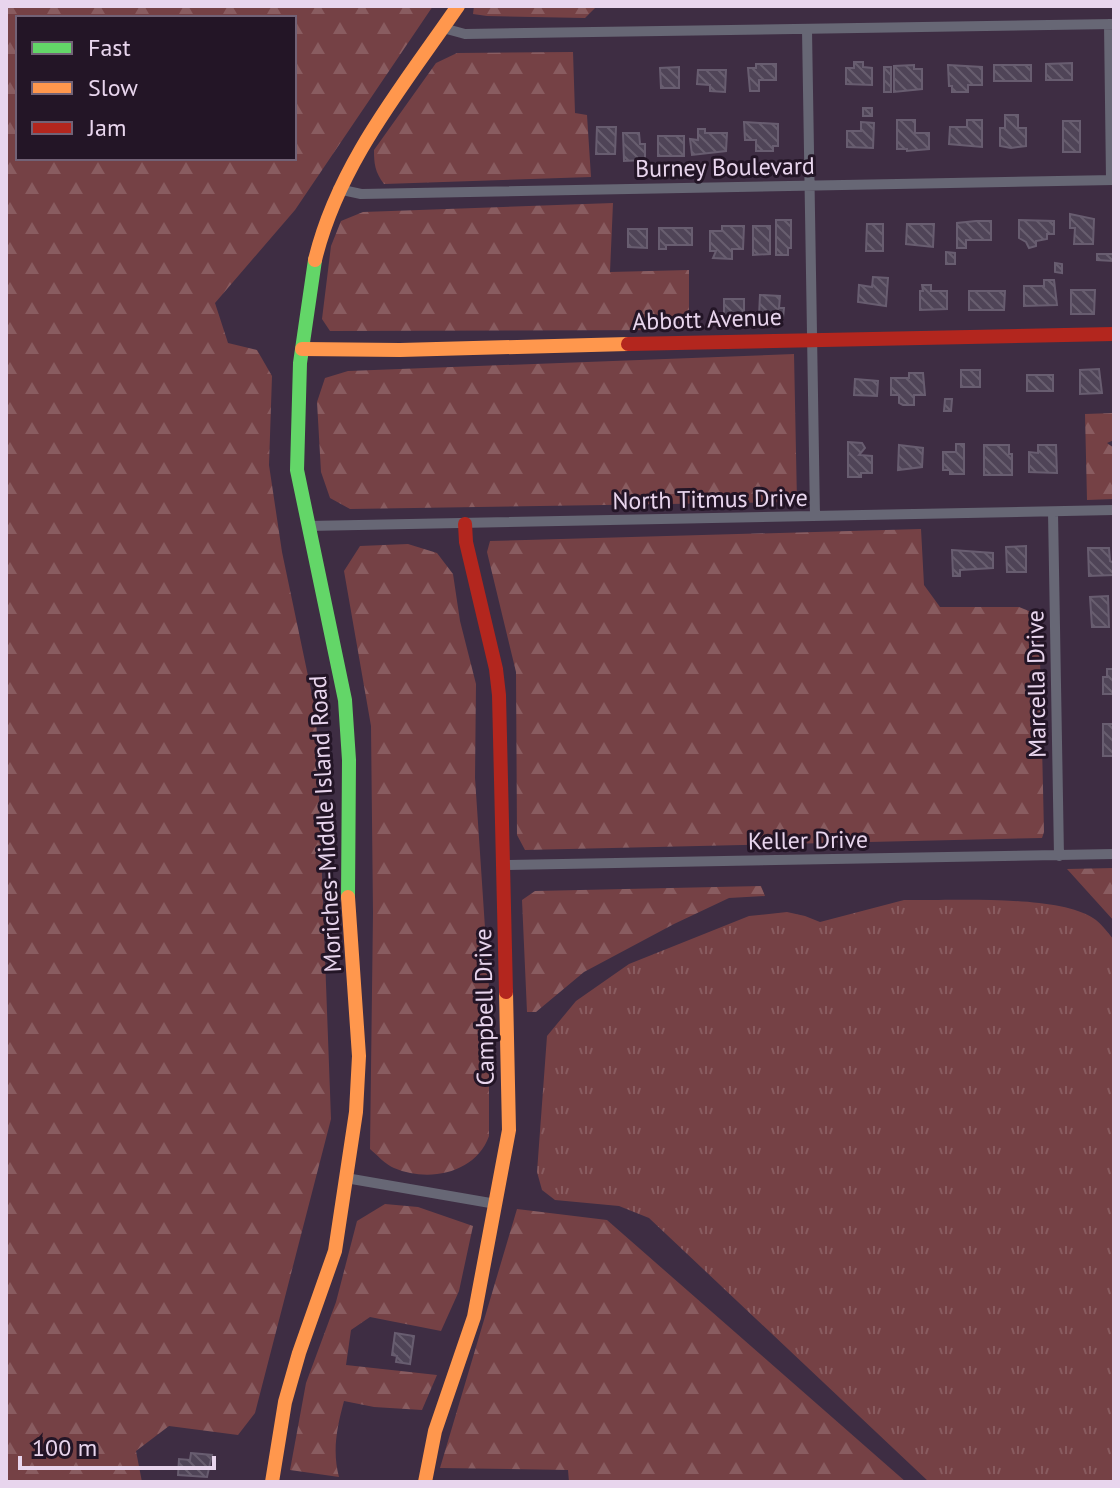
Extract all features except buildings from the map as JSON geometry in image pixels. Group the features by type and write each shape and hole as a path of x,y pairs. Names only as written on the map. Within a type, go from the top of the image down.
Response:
{"street":[{"name":"Moriches-Middle Island Road","path":"272,1482 292,1378 335,1251 356,1112 359,1056 348,900 349,760 346,715 338,658 297,470 296,432 302,349 311,282 338,189 365,143 458,6"},
{"path":"443,28 465,34 1111,24 1112,180"},
{"path":"807,30 812,185 815,516"},
{"name":"Burney Boulevard","path":"338,189 361,194 1112,180"},
{"name":"Abbott Avenue","path":"302,349 1114,334"},
{"name":"North Titmus Drive","path":"308,526 1114,510"},
{"name":"Marcella Drive","path":"1053,512 1059,856"},
{"name":"Campbell Drive","path":"425,1482 435,1431 474,1317 509,1130 496,669 466,542 465,524"},
{"name":"Keller Drive","path":"503,865 1114,854"},
{"path":"346,1178 496,1204"}],"green space":[{"path":"6,6 433,6 295,210 215,303 228,343 257,350 272,376 269,465 282,552 316,714 331,1119 255,1413 238,1435 169,1426 136,1451 142,1482 6,1482"},
{"path":"474,6 597,6 585,18 487,16 473,14"},
{"path":"573,52 575,113 587,115 591,177 384,184 381,180 374,150 436,63 457,53"},
{"path":"613,203 610,272 689,270 689,317 679,330 330,331 322,319 331,246 341,221 363,212"},
{"path":"794,354 797,502 350,509 330,498 321,472 317,402 325,378 348,371"},
{"path":"1114,413 1114,440 1107,443 1114,448 1114,499 1087,500 1085,414"},
{"path":"921,529 924,585 940,607 1019,607 1039,615 1042,838 525,850 517,835 516,672 487,552 490,541"},
{"path":"408,544 437,553 453,574 460,621 476,684 475,778 489,988 489,1136 474,1159 462,1166 450,1172 422,1175 394,1168 370,1149 373,913 371,726 344,571 360,546"},
{"path":"1114,868 1114,921 1067,869"},
{"path":"761,886 765,896 729,898 674,924 584,972 536,1012 527,1012 522,900 535,891"},
{"path":"904,900 1002,900 1054,905 1093,918 1114,940 1114,1482 929,1482 649,1218 619,1206 555,1200 542,1190 537,1172 547,1036 576,1001 629,964 749,916 787,912 820,922"},
{"path":"385,1204 418,1207 473,1226 459,1291 441,1331 370,1317 351,1330 346,1365 437,1375 422,1410 374,1407 344,1401 336,1439 339,1477 290,1470 306,1383 336,1302 357,1221"},
{"path":"517,1209 607,1220 906,1482 569,1482 568,1470 440,1468"}],"traffic: fast":[{"path":"315,260 300,363 297,470 345,700 349,760 348,897"}],"traffic: slow":[{"path":"315,260 339,191 374,127 458,6"},
{"path":"302,349 400,350 628,344"},
{"path":"272,1482 285,1402 335,1251 356,1112 359,1056 348,897"},
{"path":"425,1482 435,1431 474,1317 509,1130 506,992"}],"traffic: jam":[{"path":"628,344 1114,334"},
{"path":"465,524 466,542 496,669 499,695 506,992"}]}
